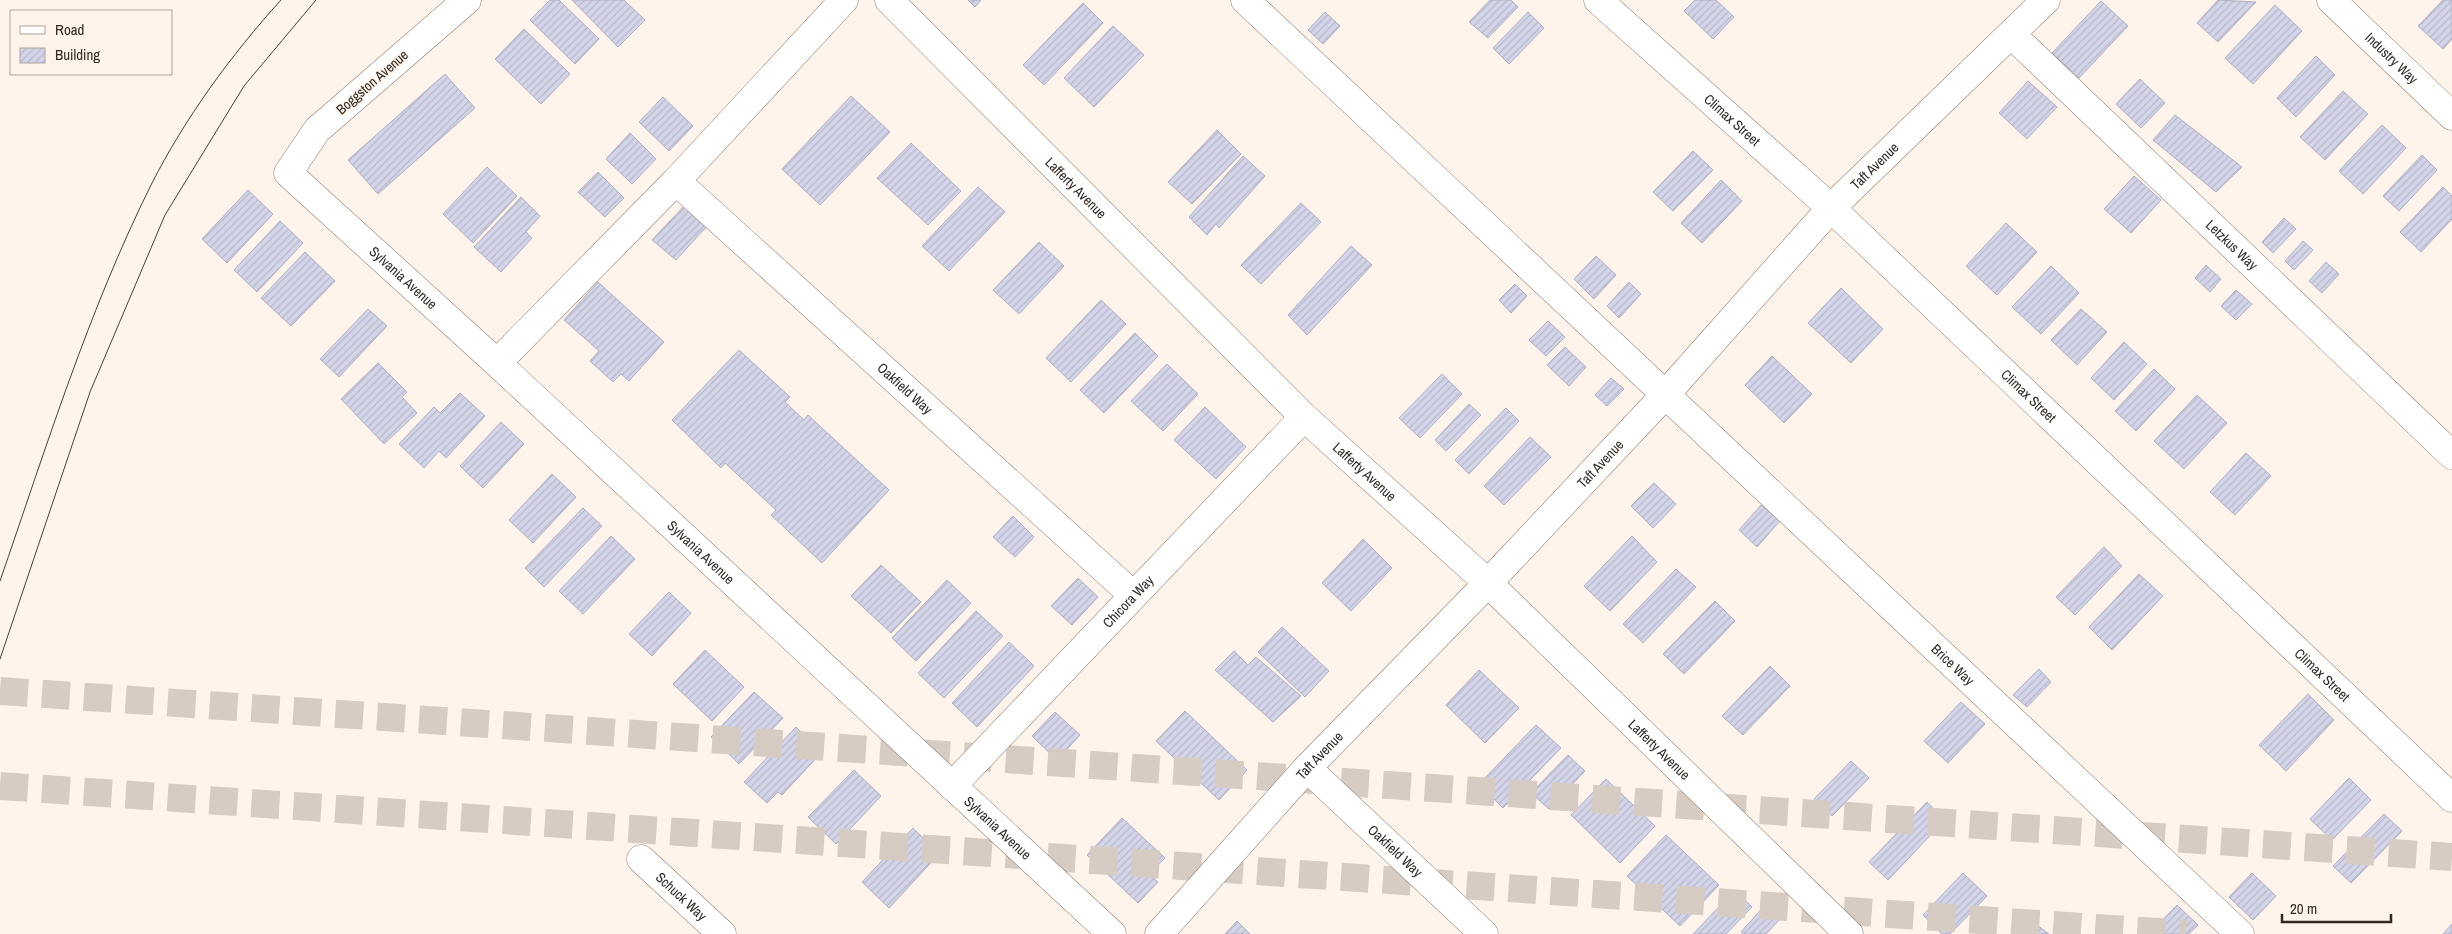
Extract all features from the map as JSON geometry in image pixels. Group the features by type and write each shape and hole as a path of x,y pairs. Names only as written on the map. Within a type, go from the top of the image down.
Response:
{"street":[{"name":"Boggston Avenue","path":"288,173 317,130 467,0"},
{"path":"497,363 676,181 844,0"},
{"name":"Lafferty Avenue","path":"889,0 1304,417 1488,583 1849,934"},
{"name":"Brice Way","path":"1245,0 2240,934"},
{"name":"Climax Street","path":"1598,0 1831,208 2452,798"},
{"name":"Taft Avenue","path":"1159,934 1307,768 1488,583 1665,395 1831,208 2012,35 2046,0"},
{"name":"Industry Way","path":"2331,0 2452,116"},
{"name":"Letzkus Way","path":"2012,35 2452,455"},
{"name":"Sylvania Avenue","path":"288,173 497,363 1112,934"},
{"name":"Oakfield Way","path":"676,181 1133,595"},
{"name":"Chicora Way","path":"952,786 1304,417"},
{"name":"Oakfield Way","path":"1307,768 1484,934"},
{"name":"Schuck Way","path":"642,859 722,934"}],"building":[{"path":"550,0 559,0 599,39 575,64 530,20"},
{"path":"572,0 624,0 645,20 618,47"},
{"path":"968,0 981,0 975,7"},
{"path":"1490,0 1511,0 1518,7 1488,38 1469,22"},
{"path":"1695,0 1716,0 1734,17 1713,39 1684,11"},
{"path":"2218,0 2256,2 2218,42 2197,23"},
{"path":"2443,0 2452,0 2452,39 2443,49 2418,26"},
{"path":"2101,1 2128,26 2079,78 2052,53"},
{"path":"1083,3 1103,23 1044,85 1023,65"},
{"path":"2275,5 2302,31 2253,84 2225,58"},
{"path":"1325,12 1340,26 1323,44 1308,30"},
{"path":"1528,12 1544,28 1509,64 1493,48"},
{"path":"1113,26 1144,55 1094,107 1064,78"},
{"path":"524,29 570,74 541,104 495,59"},
{"path":"2316,56 2335,75 2296,117 2277,98"},
{"path":"445,74 475,108 378,194 348,160"},
{"path":"2140,79 2165,103 2141,128 2116,104"},
{"path":"2028,81 2057,107 2027,139 1999,113"},
{"path":"2343,91 2368,114 2325,160 2300,137"},
{"path":"851,96 890,132 820,205 782,169"},
{"path":"663,97 693,126 669,151 639,122"},
{"path":"2175,115 2242,167 2216,192 2153,140"},
{"path":"2382,125 2406,148 2363,194 2339,171"},
{"path":"1217,130 1241,154 1192,204 1168,182"},
{"path":"630,133 656,159 632,184 606,159"},
{"path":"911,143 961,191 928,225 877,178"},
{"path":"1693,151 1713,170 1673,211 1653,192"},
{"path":"2422,155 2437,170 2399,211 2383,196"},
{"path":"1243,156 1265,176 1219,228 1216,224 1207,235 1189,217"},
{"path":"487,167 517,196 473,243 443,214"},
{"path":"598,172 624,198 605,217 578,192"},
{"path":"2134,176 2161,200 2131,233 2104,209"},
{"path":"1721,180 1742,201 1702,243 1681,223"},
{"path":"978,187 1005,212 949,271 922,246"},
{"path":"2443,187 2452,196 2452,219 2421,252 2400,232"},
{"path":"248,190 273,214 227,263 202,239"},
{"path":"521,197 540,216 526,232 532,238 501,272 474,247"},
{"path":"687,203 709,224 676,260 652,240"},
{"path":"1301,203 1321,222 1261,284 1241,265"},
{"path":"2284,218 2296,229 2273,253 2262,242"},
{"path":"280,221 303,243 257,292 234,270"},
{"path":"2006,223 2037,252 1997,295 1966,266"},
{"path":"2303,241 2313,250 2294,270 2285,261"},
{"path":"1039,242 1064,266 1019,314 993,290"},
{"path":"1351,246 1372,265 1307,335 1288,315"},
{"path":"305,252 335,281 291,326 261,298"},
{"path":"1596,256 1616,275 1594,299 1574,279"},
{"path":"2326,262 2339,274 2322,293 2309,281"},
{"path":"2206,265 2221,279 2210,292 2195,278"},
{"path":"2051,266 2079,293 2041,334 2012,307"},
{"path":"598,282 664,342 629,381 621,374 613,382 590,361 599,351 564,320"},
{"path":"1629,282 1641,294 1619,318 1607,306"},
{"path":"1515,284 1527,296 1511,313 1499,300"},
{"path":"1841,288 1883,329 1851,363 1808,323"},
{"path":"2236,290 2252,304 2236,320 2221,306"},
{"path":"1101,300 1126,324 1071,382 1046,358"},
{"path":"368,309 387,326 339,377 320,359"},
{"path":"2081,309 2107,332 2077,365 2051,340"},
{"path":"1548,321 1565,337 1546,356 1529,340"},
{"path":"1135,333 1158,356 1104,413 1080,390"},
{"path":"2124,342 2147,364 2114,400 2091,378"},
{"path":"1565,347 1586,367 1569,386 1547,365"},
{"path":"739,350 790,397 785,402 804,420 808,415 889,490 822,563 771,515 776,510 725,463 721,468 672,420"},
{"path":"1772,356 1812,394 1784,423 1745,385"},
{"path":"378,363 407,392 402,397 417,413 384,444 341,399"},
{"path":"1167,364 1198,394 1163,431 1131,401"},
{"path":"2154,369 2175,389 2136,431 2115,411"},
{"path":"1442,374 1462,394 1420,438 1399,418"},
{"path":"1611,378 1624,389 1607,406 1595,395"},
{"path":"460,393 485,416 446,458 439,451 424,468 399,444 434,407 440,413"},
{"path":"2197,395 2227,423 2184,469 2154,441"},
{"path":"1469,404 1481,415 1446,451 1435,440"},
{"path":"1205,407 1246,447 1216,479 1174,440"},
{"path":"1506,408 1519,421 1469,474 1455,460"},
{"path":"501,422 524,444 483,488 460,466"},
{"path":"1530,437 1551,457 1504,505 1484,486"},
{"path":"2246,453 2271,476 2235,515 2210,492"},
{"path":"552,474 576,497 533,543 509,520"},
{"path":"1654,483 1676,504 1653,528 1631,506"},
{"path":"1761,505 1780,521 1757,547 1739,530"},
{"path":"583,508 602,526 544,587 525,568"},
{"path":"1013,516 1034,537 1015,557 993,537"},
{"path":"611,536 635,559 583,614 559,591"},
{"path":"1632,536 1657,562 1610,611 1584,586"},
{"path":"1363,539 1392,568 1351,611 1322,583"},
{"path":"2104,547 2122,566 2075,615 2056,597"},
{"path":"881,565 921,602 891,633 851,596"},
{"path":"1676,569 1696,587 1643,643 1623,624"},
{"path":"2139,574 2163,596 2112,650 2089,627"},
{"path":"1078,578 1098,597 1072,625 1051,606"},
{"path":"947,580 971,603 916,661 892,638"},
{"path":"669,592 691,613 652,656 629,634"},
{"path":"1715,601 1735,621 1684,674 1663,654"},
{"path":"976,611 1003,636 944,698 918,673"},
{"path":"1282,627 1329,671 1305,697 1258,652"},
{"path":"1009,642 1034,666 977,727 952,703"},
{"path":"705,650 744,687 712,721 673,684"},
{"path":"1234,651 1248,665 1256,657 1301,696 1273,722 1215,670"},
{"path":"1770,666 1790,686 1743,735 1722,716"},
{"path":"2039,669 2051,682 2027,707 2013,695"},
{"path":"1479,670 1519,708 1485,743 1446,705"},
{"path":"754,692 783,718 739,764 711,737"},
{"path":"2308,694 2334,720 2286,771 2259,745"},
{"path":"1961,702 1985,724 1948,763 1924,741"},
{"path":"1185,711 1247,770 1219,800 1156,741"},
{"path":"1055,712 1080,735 1057,760 1032,736"},
{"path":"1536,725 1561,748 1503,808 1479,784"},
{"path":"796,727 822,752 782,795 778,792 767,803 744,782"},
{"path":"1568,755 1585,771 1549,809 1531,793"},
{"path":"1851,761 1869,778 1832,816 1814,799"},
{"path":"854,770 881,796 836,844 808,817"},
{"path":"2349,778 2371,800 2332,840 2310,819"},
{"path":"1606,779 1655,826 1620,863 1571,815"},
{"path":"1927,802 1945,820 1888,880 1869,862"},
{"path":"2384,814 2402,831 2351,883 2333,866"},
{"path":"1122,818 1165,858 1149,874 1158,882 1138,903 1087,855"},
{"path":"913,828 939,854 889,908 862,882"},
{"path":"1666,835 1719,885 1680,926 1627,876"},
{"path":"1963,873 1987,896 1950,934 1942,934 1923,915"},
{"path":"2252,873 2276,896 2253,920 2229,897"},
{"path":"1735,890 1752,907 1726,934 1693,934"},
{"path":"1766,904 1781,918 1766,934 1744,934 1741,932"},
{"path":"2177,905 2198,925 2189,934 2149,934"},
{"path":"1237,921 1250,934 1225,934"},
{"path":"2033,922 2049,934 2023,934"},
{"path":"2452,924 2452,934 2443,934"}],"tunnel":[{"path":"0,691 2452,857"},
{"path":"0,786 2186,934"}],"tram line":[{"path":"0,581 51,431 88,331 128,233 151,185 164,160 210,88 244,43 281,0"},
{"path":"0,659 90,392 165,215 244,86 316,0"}]}
